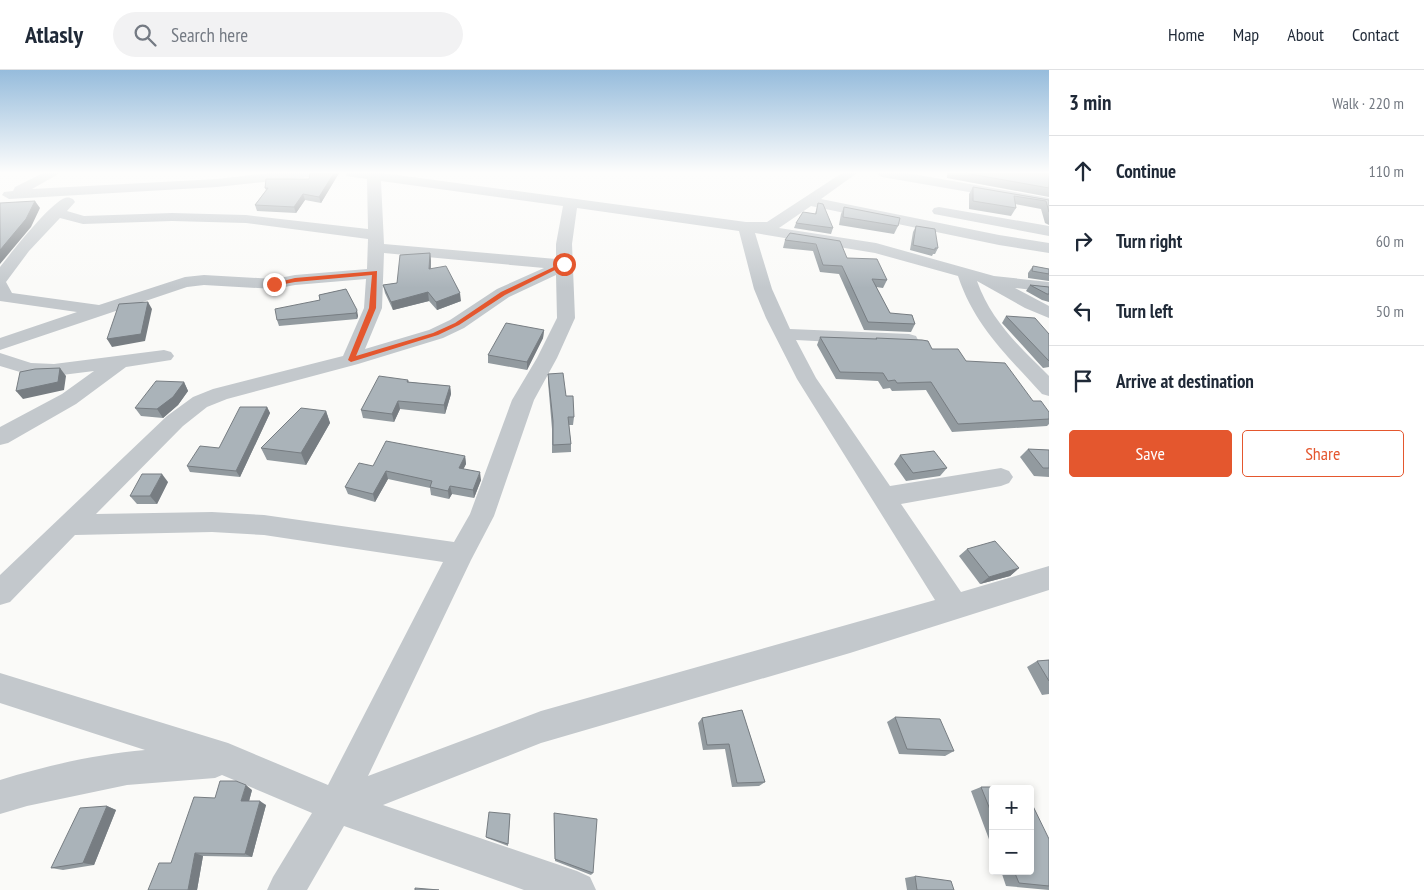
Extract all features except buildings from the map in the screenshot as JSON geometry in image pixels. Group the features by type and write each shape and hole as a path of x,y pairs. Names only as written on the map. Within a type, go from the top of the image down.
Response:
{"street":[{"path":"351,360 372,308 376,242 375,211"},
{"path":"286,890 336,806 460,554 482,516 523,400 547,358 566,318 564,244 570,211"},
{"path":"631,211 876,248 988,278 1049,287"},
{"path":"746,227 770,226 792,211"},
{"path":"863,211 999,240 1049,248"},
{"path":"876,248 919,211"},
{"path":"941,211 1049,231"},
{"path":"0,279 24,244 56,212 84,220 172,217 246,219 376,242 564,264"},
{"path":"746,227 763,289 783,334 807,379 955,607"},
{"path":"0,593 71,525 175,420 200,402 220,394 351,360 436,334 457,324 503,293 564,264"},
{"path":"964,272 976,303 983,315 1003,341 1045,380"},
{"path":"0,344 166,288 204,280 274,284 295,280 375,273"},
{"path":"988,278 1049,313"},
{"path":"0,286 6,297 99,310"},
{"path":"783,334 922,340"},
{"path":"0,359 30,369 54,370 164,356"},
{"path":"0,438 69,399 122,361"},
{"path":"884,497 1001,477"},
{"path":"71,525 212,522 264,525 460,554"},
{"path":"336,806 541,727 850,639 1049,578"},
{"path":"0,688 228,760 336,806 577,890"},
{"path":"0,797 27,789 128,768 228,760"}],"route":[{"path":"274,284 295,280 375,273 372,308 351,360 436,334 457,324 503,293 564,264"}]}
